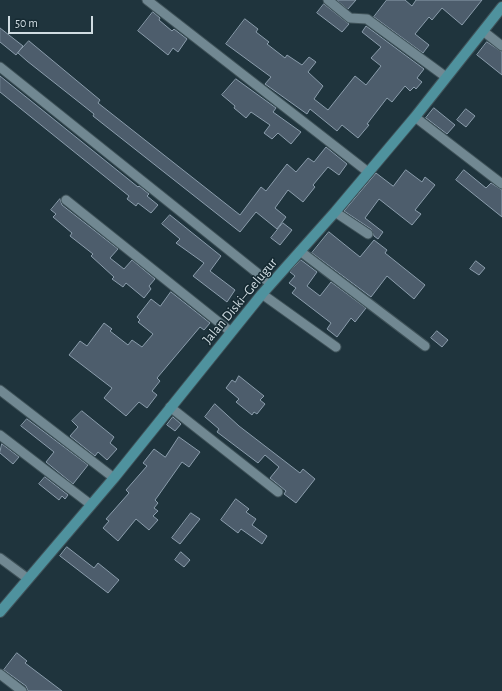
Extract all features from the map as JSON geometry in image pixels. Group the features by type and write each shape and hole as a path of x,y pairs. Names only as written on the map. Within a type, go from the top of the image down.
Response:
{"main road":[{"name":"Jalan Diski–Gelugur","path":"0,612 27,578 114,478 262,294 335,212 415,117 502,7"}],"street":[{"path":"147,0 368,172"},
{"path":"328,0 350,18 367,19 446,77"},
{"path":"483,31 502,46"},
{"path":"0,67 271,284"},
{"path":"415,117 502,184"},
{"path":"66,200 231,332"},
{"path":"335,212 368,234"},
{"path":"300,251 425,346"},
{"path":"262,294 336,347"},
{"path":"0,390 114,478"},
{"path":"170,407 278,492"},
{"path":"0,435 90,504"},
{"path":"0,558 27,578"},
{"path":"0,674 22,691"}],"building":[{"path":"337,0 356,0 348,9"},
{"path":"387,0 405,0 412,6 416,0 482,0 462,25 442,8 432,20 429,17 415,34 429,45 423,53 374,17"},
{"path":"324,4 349,24 342,32 317,13"},
{"path":"153,12 160,18 159,20 172,31 174,29 187,39 178,52 173,48 168,55 138,31"},
{"path":"245,19 258,29 256,32 269,42 267,44 285,58 287,55 302,65 309,57 316,62 308,72 323,86 314,99 328,110 355,76 366,85 381,66 371,58 381,47 362,32 366,26 424,69 417,78 422,82 416,89 414,87 410,91 405,86 392,102 387,98 367,124 369,125 358,138 342,125 337,131 310,109 307,114 265,84 271,77 226,44"},
{"path":"0,28 23,46 16,55 0,42"},
{"path":"29,41 100,100 98,103 240,215 261,187 266,191 287,164 296,172 308,158 314,162 326,147 347,164 339,175 328,167 313,185 315,187 303,202 288,190 275,208 286,217 277,229 256,212 240,232 93,116 94,114 18,53"},
{"path":"487,42 502,52 502,75 477,55"},
{"path":"0,76 138,187 139,186 149,194 147,196 158,205 151,213 138,203 136,206 127,199 129,196 0,92"},
{"path":"236,79 276,108 273,112 301,132 291,144 278,133 272,139 264,133 270,125 251,112 246,118 222,95"},
{"path":"434,108 455,125 447,134 426,118"},
{"path":"466,109 475,116 466,127 457,120"},
{"path":"406,170 422,182 425,177 435,185 415,210 421,214 412,225 379,199 365,218 383,232 378,239 374,236 371,229 344,211 376,173 393,186"},
{"path":"464,170 486,188 491,183 502,190 502,217 456,180"},
{"path":"60,199 62,205 118,249 110,258 124,269 132,260 155,279 149,286 151,289 144,298 126,283 123,287 112,279 114,277 91,256 93,254 70,236 72,233 53,217 56,214 51,210"},
{"path":"170,215 221,256 210,271 235,290 227,302 193,276 204,263 176,243 180,239 162,224"},
{"path":"283,223 292,230 280,245 271,238"},
{"path":"329,232 360,257 374,240 387,250 385,253 425,285 414,299 387,276 371,297 312,253"},
{"path":"301,260 317,272 307,286 320,296 331,282 366,308 355,322 351,318 337,337 327,329 331,323 292,293 296,288 289,283 295,276 290,272"},
{"path":"476,261 485,268 479,275 470,269"},
{"path":"171,292 210,323 204,330 200,327 157,378 160,381 152,391 157,395 147,408 139,402 126,416 104,398 112,388 69,355 80,341 87,346 104,323 112,329 110,331 128,345 132,340 142,347 153,334 138,322 140,320 137,317 151,299 160,306"},
{"path":"437,331 448,340 442,347 431,338"},
{"path":"239,376 264,396 260,400 265,404 257,414 254,412 252,415 236,402 239,399 226,388 232,380 235,382"},
{"path":"215,404 239,426 300,473 303,469 315,479 296,503 284,494 286,491 270,478 279,467 265,455 258,463 217,432 219,429 205,417"},
{"path":"82,411 114,437 110,443 117,449 107,460 98,452 95,456 70,436 78,427 72,421"},
{"path":"173,417 181,424 175,431 167,425"},
{"path":"27,419 88,465 73,484 46,462 54,452 21,426"},
{"path":"179,437 200,452 189,467 182,462 155,500 158,503 154,508 158,511 153,516 158,520 149,530 136,519 118,541 103,528 109,521 106,519 129,493 126,490 147,466 143,463 154,449 165,457"},
{"path":"2,444 19,457 13,464 0,453"},
{"path":"45,477 68,495 65,499 62,496 59,500 39,484"},
{"path":"236,499 249,509 246,512 256,519 252,525 267,536 262,544 241,529 238,533 221,520"},
{"path":"191,513 200,519 180,544 172,538"},
{"path":"67,547 94,568 98,563 119,580 108,593 60,556"},
{"path":"181,552 190,560 184,567 175,560"},
{"path":"17,653 27,661 25,663 62,691 28,691 26,686 4,670"}]}
